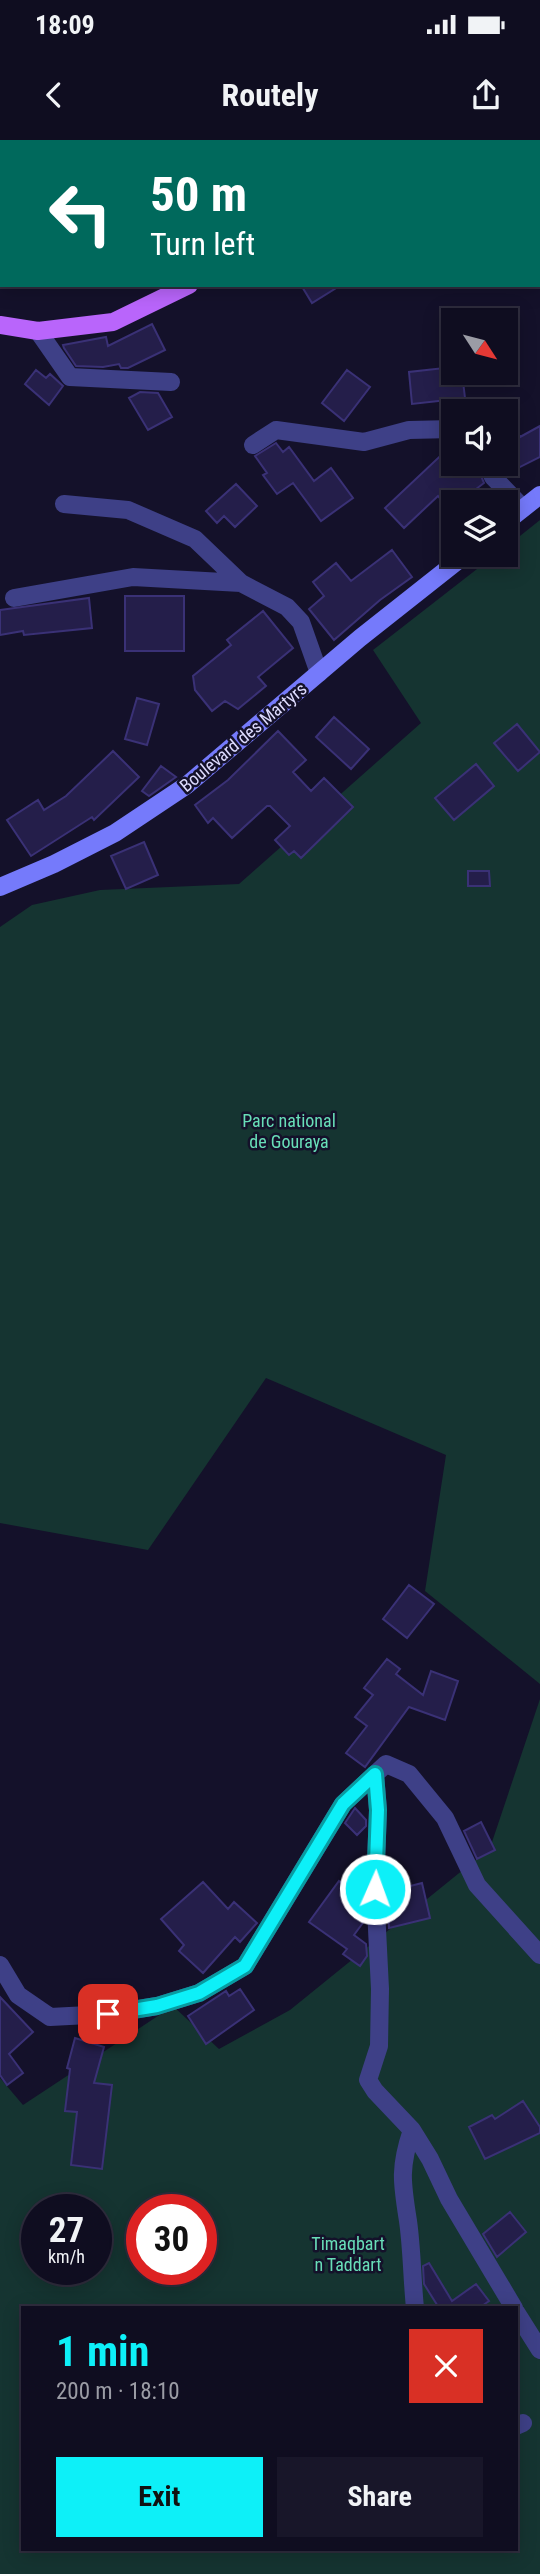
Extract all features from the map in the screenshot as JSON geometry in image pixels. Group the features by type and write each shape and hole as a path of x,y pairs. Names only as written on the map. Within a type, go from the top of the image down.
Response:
{"main road":[{"path":"0,325 38,331 113,322 185,287"},
{"path":"518,512 540,495"},
{"name":"Boulevard des Martyrs","path":"0,887 54,864 115,833 187,785 450,567"}],"street":[{"path":"38,331 69,377 171,382"},
{"path":"253,444 276,430 364,442 409,430 441,429"},
{"path":"493,476 523,508"},
{"path":"64,504 128,510 195,539 241,583 287,607 301,622 319,673"},
{"path":"14,598 133,577 241,583"},
{"path":"0,1965 18,1996 50,2017 108,2014 157,2006 199,1993 245,1966 343,1804 386,1764 408,1774 445,1818 477,1885 540,1955"},
{"path":"375,1774 378,1810 375,1889 380,1989 379,2046 368,2080 412,2130 449,2199 513,2306"},
{"path":"412,2130 405,2151 401,2180 408,2221 415,2306"},
{"path":"518,2315 540,2350"}],"green space":[{"name":"Parc national de Gouraya","path":"540,520 540,1684 425,1591 446,1455 266,1378 148,1550 0,1523 0,927 32,905 100,890 239,884 421,723 373,650 480,567 518,567 518,537"},
{"name":"Timaqbart n Taddart","path":"540,1699 540,2574 0,2574 0,2078 23,2105 173,2006 219,2049 290,2010 490,1848"}],"building":[{"path":"302,287 338,287 312,303"},
{"path":"152,324 165,350 128,368 121,368 119,364 103,367 76,366 63,345 106,337 108,346"},
{"path":"441,368 441,385 463,385 465,398 412,404 409,372"},
{"path":"36,370 46,378 50,374 63,386 49,405 25,384"},
{"path":"347,370 370,387 344,421 322,403"},
{"path":"140,392 158,393 172,417 148,430 129,398"},
{"path":"540,426 540,457 518,468 518,433 520,437"},
{"path":"276,443 283,452 289,447 314,481 331,468 353,498 321,521 293,483 277,494 263,475 267,473 255,456"},
{"path":"441,455 441,476 481,476 484,483 475,490 441,490 441,500 438,496 404,528 385,508"},
{"path":"236,484 257,506 235,527 224,516 217,523 206,511"},
{"path":"392,550 412,577 380,600 334,640 309,609 324,596 313,582 336,563 351,581"},
{"path":"125,596 184,596 184,651 125,651"},
{"path":"89,598 92,628 24,635 23,631 0,635 0,610"},
{"path":"263,611 293,648 258,677 266,686 238,709 225,701 212,711 195,690 193,676 231,645 227,640"},
{"path":"137,698 159,704 147,745 125,739"},
{"path":"334,717 369,749 351,769 316,737"},
{"path":"517,724 540,752 518,771 494,743"},
{"path":"278,731 306,760 293,772 311,791 324,778 353,807 301,858 294,851 289,855 275,840 290,826 270,806 232,838 213,818 208,823 195,805 228,780"},
{"path":"113,751 139,777 94,820 92,817 31,856 7,820 38,800 44,810 66,796"},
{"path":"476,764 494,786 454,820 435,798"},
{"path":"161,766 176,777 149,796 142,791"},
{"path":"144,842 158,875 126,889 111,856"},
{"path":"468,871 489,871 490,886 468,886"},
{"path":"409,1585 434,1604 407,1638 383,1619"},
{"path":"387,1659 400,1669 396,1674 423,1695 431,1671 458,1681 445,1720 409,1707 365,1767 346,1753 367,1726 355,1717 373,1695 364,1688"},
{"path":"355,1808 366,1820 366,1826 357,1835 345,1823"},
{"path":"481,1822 495,1850 477,1859 464,1831"},
{"path":"339,1881 364,1899 365,1920 354,1935 366,1944 367,1956 360,1966 343,1954 347,1949 309,1922"},
{"path":"203,1882 228,1909 234,1902 257,1923 240,1942 235,1937 203,1973 179,1951 184,1945 161,1919"},
{"path":"422,1883 430,1918 389,1928 387,1892"},
{"path":"240,1989 254,2010 206,2044 188,2016 226,1991 229,1996"},
{"path":"0,1997 33,2032 9,2054 23,2073 7,2085 0,2075"},
{"path":"75,2038 104,2047 94,2083 112,2085 102,2169 71,2165 77,2112 65,2111 70,2069 67,2068"},
{"path":"523,2101 540,2127 540,2133 485,2159 469,2127 492,2115 495,2119"},
{"path":"510,2212 526,2232 497,2257 483,2234"},
{"path":"429,2263 452,2301 476,2284 489,2301 482,2306 438,2306 424,2284 423,2266"}],"route":[{"path":"108,2014 157,2006 199,1993 245,1966 343,1804 375,1774 378,1810 375,1889"}]}
